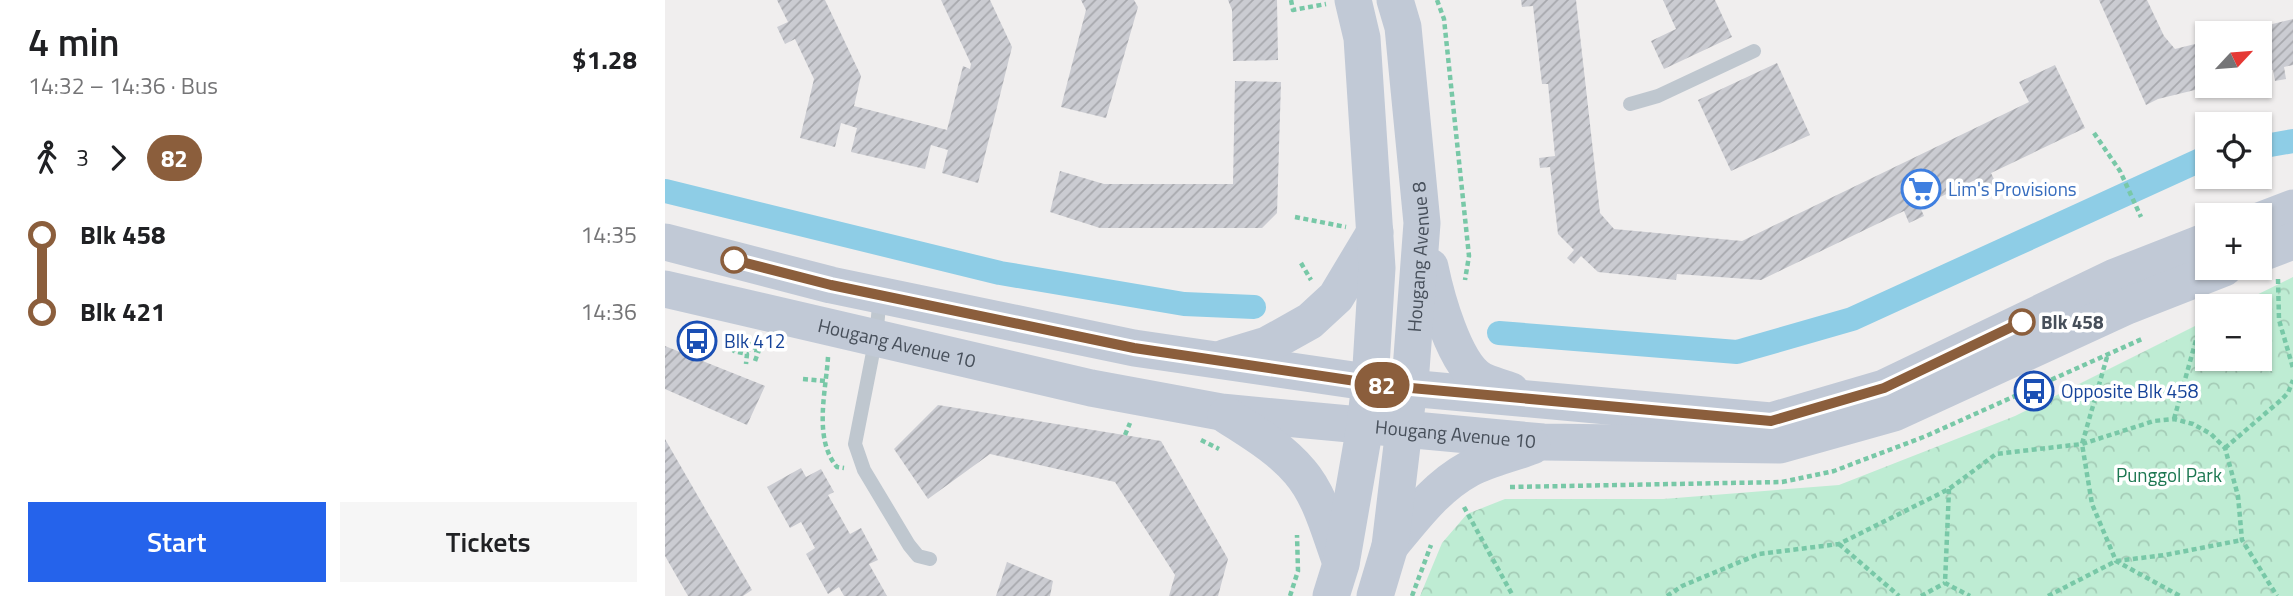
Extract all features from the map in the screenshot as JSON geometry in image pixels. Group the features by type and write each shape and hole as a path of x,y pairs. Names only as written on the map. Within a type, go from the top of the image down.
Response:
{"main road":[{"name":"Hougang Avenue 8","path":"1375,596 1390,546 1408,388 1422,223 1403,27 1395,0"},
{"name":"Hougang Avenue 8","path":"1336,580 1365,426 1377,268 1362,38 1343,1"},
{"path":"2272,216 2293,208"},
{"path":"1422,223 1440,313 1464,362 1479,379 1529,397"},
{"path":"1216,360 1267,345 1310,321 1336,297 1375,232"},
{"path":"2272,263 2293,241"},
{"path":"665,242 880,296 1134,348 1408,388 1771,421 1884,388 2115,277 2195,246"},
{"name":"Hougang Avenue 10","path":"665,289 1091,388 1221,412 1543,443 1780,445 1894,413 2127,306 2195,279"},
{"path":"1221,412 1277,449 1302,474 1320,507 1336,580"},
{"path":"1390,546 1426,502 1470,468 1543,443"}],"lane":[{"path":"1630,104 1658,96 1753,51"},
{"path":"880,296 876,337 855,444 864,470 908,545 918,556 930,559"}],"path":[{"path":"1291,0 1293,10 1343,1"},
{"path":"1437,0 1444,19 1469,256 1465,282"},
{"path":"2094,133 2120,171 2141,216"},
{"path":"1295,217 1337,224"},
{"path":"1301,263 1313,282"},
{"path":"2272,280 2279,320 2293,368"},
{"path":"703,346 706,328"},
{"path":"737,336 736,341 756,346 755,350 735,346 734,351 747,354 745,364"},
{"path":"755,361 762,341"},
{"path":"2174,419 2195,344"},
{"path":"828,356 824,419 827,452 837,467 864,470"},
{"path":"2108,357 2082,444 2092,504 2116,561 2180,596"},
{"path":"803,379 827,381"},
{"path":"2225,448 2281,400 2288,393 2293,380"},
{"path":"1667,596 1682,586 1759,554 1839,544 1949,489 1996,454 2082,444 2154,421 2174,419 2193,424 2211,434 2225,448 2238,496 2242,540 2277,596"},
{"path":"1125,435 1128,428"},
{"path":"1945,583 1949,489"},
{"path":"1460,500 1513,596"},
{"path":"1290,596 1298,571 1299,545 1296,524"},
{"path":"2048,596 2116,561 2165,555 2242,540"},
{"path":"1412,596 1432,543"},
{"path":"1839,544 1899,596"},
{"path":"1921,596 1945,583"},
{"path":"1945,583 1970,596"}],"green space":[{"name":"Punggol Park","path":"2293,277 2293,596 1420,596 1442,543 1467,514 1505,499 1663,499 1839,485 2015,416 2195,326 2195,371 2272,371 2272,294 2258,294"}],"building":[{"path":"777,0 825,0 861,76 854,106 947,130 963,66 970,69 971,64 941,0 990,0 1012,47 978,183 942,173 948,150 931,145 925,169 851,152 857,128 841,123 835,147 800,138 814,79 795,39 785,44 777,27 788,22"},
{"path":"1081,0 1134,0 1138,7 1106,118 1061,107 1086,10"},
{"path":"1228,0 1277,0 1278,60 1233,61 1232,10"},
{"path":"1521,0 1576,0 1600,213 1614,229 1742,241 2029,102 2019,82 2055,65 2085,128 1991,173 1996,183 1982,189 1977,179 1920,207 1924,216 1909,223 1904,211 1761,280 1677,274 1676,280 1598,272 1581,256 1574,264 1567,258 1574,250 1558,234 1550,167 1540,168 1539,158 1555,156 1548,84 1542,84 1533,6 1522,7"},
{"path":"1663,0 1715,0 1732,37 1664,69 1651,41 1676,29"},
{"path":"2099,0 2147,0 2164,36 2175,49 2195,44 2195,90 2158,99 2146,105"},
{"path":"2293,19 2293,65 2284,67 2286,79 2275,81 2272,70 2272,24"},
{"path":"1777,63 1810,135 1731,171 1698,100"},
{"path":"1235,81 1281,82 1277,213 1262,228 1100,228 1050,212 1060,171 1104,184 1233,184"},
{"path":"665,346 765,386 747,425 665,389"},
{"path":"938,405 1161,441 1228,559 1218,596 1169,596 1175,575 1115,482 990,454 928,499 894,449"},
{"path":"665,439 752,590 743,596 688,596 665,556"},
{"path":"801,468 806,477 821,469 834,492 828,495 850,534 861,528 878,560 869,564 887,596 844,596 839,587 828,594 806,554 815,548 801,522 790,528 767,487"},
{"path":"1007,562 1053,581 1050,596 996,596"}],"waterway":[{"path":"2272,145 2293,141"},
{"path":"1499,333 1737,352 1852,319 2195,162"},
{"path":"665,191 1000,273 1184,304 1254,307"}],"bus line":[{"name":"82","path":"734,260 831,285 1134,348 1389,386 1771,421 1884,388 2022,322"}],"place":[{"name":"Lim's Provisions","path":"1921,189"},
{"name":"Blk 458","path":"2022,322"},
{"name":"Blk 412","path":"697,341"},
{"name":"Opposite Blk 458","path":"2034,391"}]}
